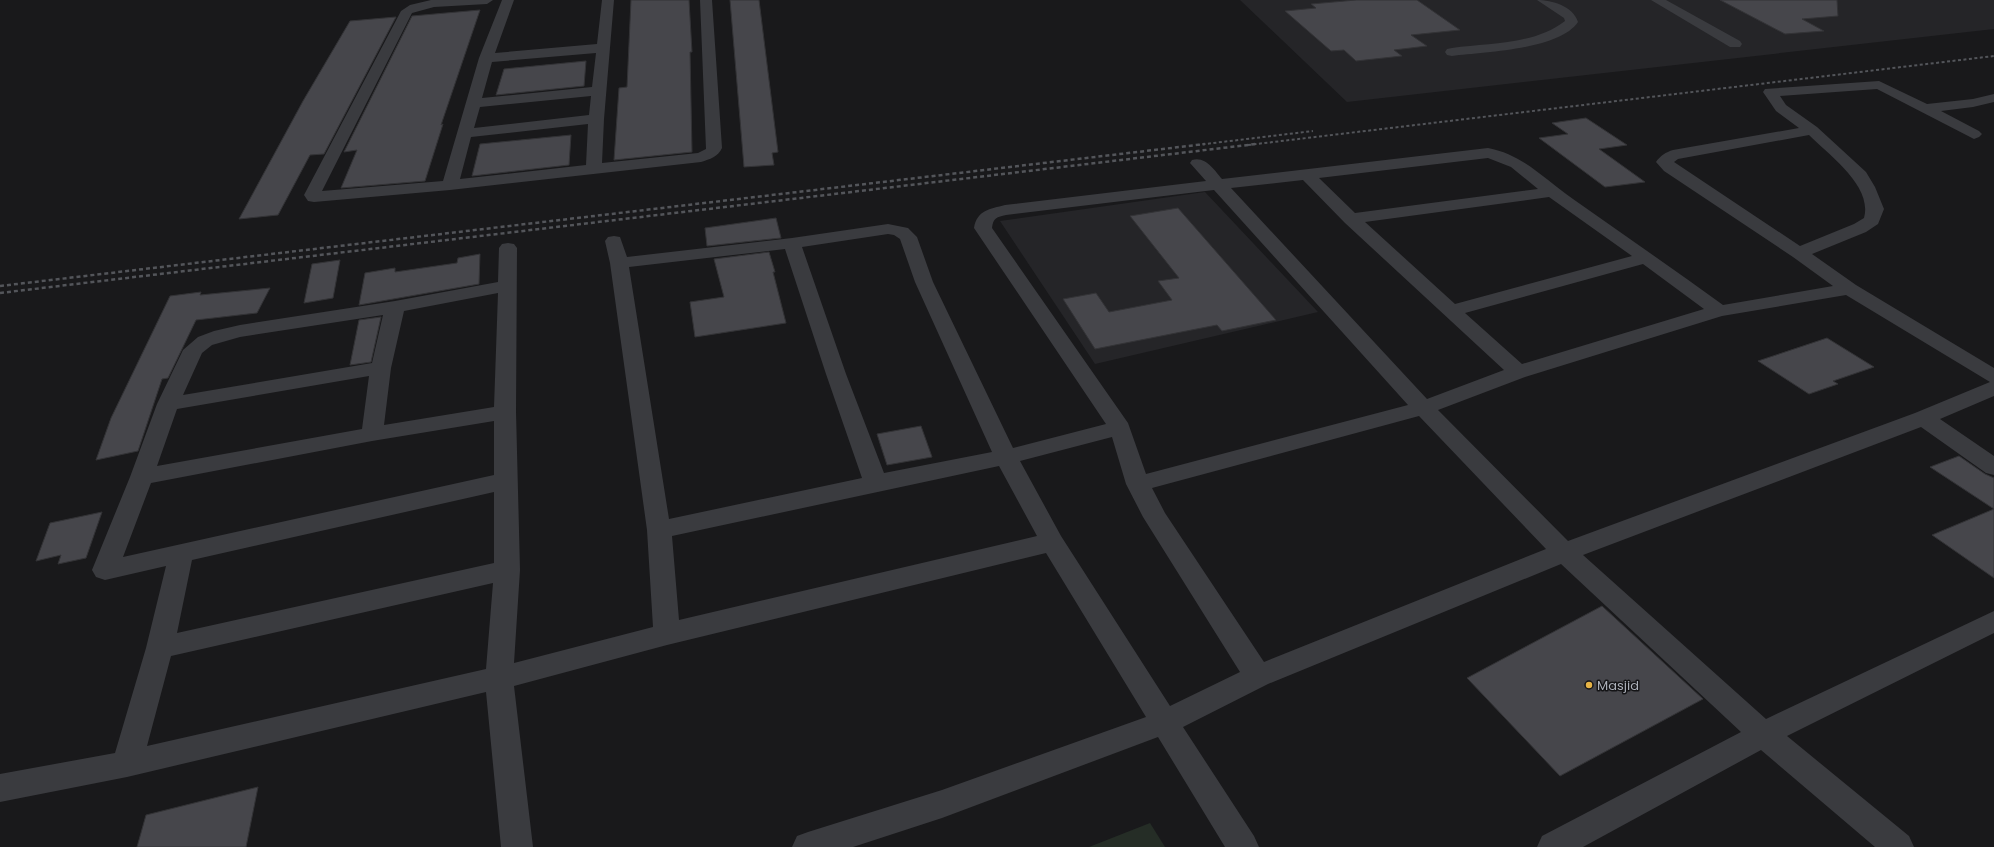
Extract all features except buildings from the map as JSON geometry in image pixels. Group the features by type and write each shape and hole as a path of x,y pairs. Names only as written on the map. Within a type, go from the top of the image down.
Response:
{"street":[{"path":"487,0 418,6 406,12 312,195 321,198 450,185 701,157 712,152 714,148 706,0"},
{"path":"450,185 466,133 486,58 508,0"},
{"path":"594,168 596,119 608,0"},
{"path":"1452,52 1530,42 1559,32 1572,22 1570,16 1543,0"},
{"path":"1657,0 1735,44"},
{"path":"486,58 603,48"},
{"path":"1799,253 1860,228 1872,220 1875,209 1867,187 1860,175 1812,130 1781,108 1770,92 1879,85 1974,134"},
{"path":"474,104 600,91"},
{"path":"1925,109 1973,103 1994,98"},
{"path":"466,133 596,119"},
{"path":"1812,130 1673,155 1664,162 1670,168 1799,253 1849,289 1994,377"},
{"path":"1258,676 1155,517 1138,484 1120,428 983,228 984,220 990,214 1004,210 1306,174 1488,153 1501,154 1512,160 1552,192 1719,311"},
{"path":"1198,162 1423,408 1564,552 1763,734 1898,847"},
{"path":"1306,174 1351,219 1518,372"},
{"path":"1351,219 1552,192"},
{"path":"619,263 792,243 888,229 898,229 904,232 908,237 924,282 1006,457 1052,542 1243,847"},
{"path":"614,241 619,263 659,530 667,634"},
{"path":"792,243 836,374 876,483"},
{"path":"508,248 505,412 506,570 499,678 517,847"},
{"path":"1450,311 1646,258"},
{"path":"505,481 105,570 142,477 168,404 193,350 205,341 221,335 240,331 394,307 507,286"},
{"path":"1138,484 1423,408 1518,372 1719,311 1849,289"},
{"path":"372,434 380,368 394,307"},
{"path":"168,404 380,368"},
{"path":"808,847 942,804 1165,722 1258,676 1564,552 1923,418 1994,388"},
{"path":"142,477 372,434 505,412"},
{"path":"1923,418 1994,467"},
{"path":"659,530 876,483 1006,457 1120,428"},
{"path":"0,788 128,764 499,678 667,634 1052,542"},
{"path":"128,764 160,648 181,554"},
{"path":"160,648 506,570"},
{"path":"1553,847 1763,734 1994,621"}],"shaded area":[{"path":"1240,0 1994,0 1994,29 1347,102"},
{"path":"1205,192 1318,312 1095,364 1000,221"},
{"path":"1150,823 1165,847 1089,847"}],"railway":[{"path":"1248,145 1994,56"},
{"path":"1197,145 1313,131"},
{"path":"0,286 1205,144"},
{"path":"0,293 1256,144"}],"place":[{"name":"Masjid","path":"1589,685"}]}
